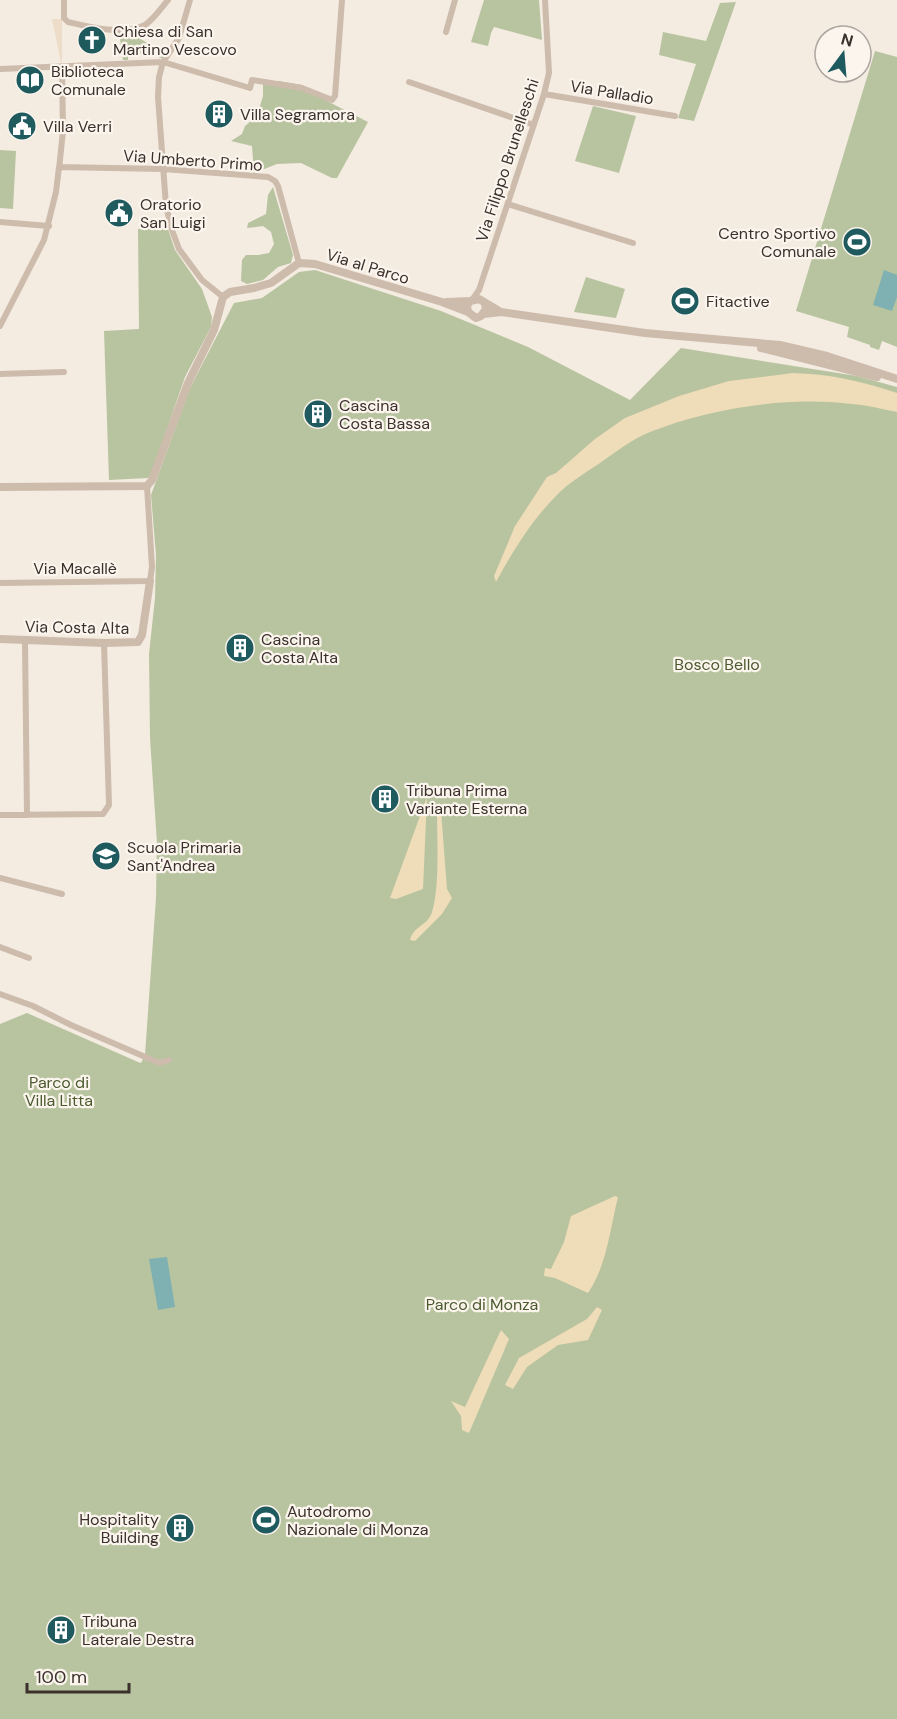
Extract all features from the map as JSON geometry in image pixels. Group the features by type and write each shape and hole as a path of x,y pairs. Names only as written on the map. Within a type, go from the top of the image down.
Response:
{"street":[{"path":"64,0 64,18 68,22 119,29 142,26 155,16 168,0"},
{"path":"190,0 179,38 163,62 159,77 158,97 166,206 179,249 202,280 223,297"},
{"path":"0,69 163,62 250,88 252,80 302,88 332,100 335,96 342,0"},
{"path":"446,32 455,0"},
{"name":"Via Filippo Brunelleschi","path":"471,301 479,290 544,94 549,73 545,0"},
{"path":"0,326 44,240 48,226 59,168 63,131 62,67"},
{"path":"409,82 534,125"},
{"name":"Via Palladio","path":"544,94 675,116"},
{"name":"Via Umberto Primo","path":"59,168 163,169 268,177 275,181 299,263"},
{"path":"508,204 633,243"},
{"path":"0,222 48,226"},
{"path":"0,487 147,486 152,480 188,383 214,330 223,297 230,292 271,283 299,263"},
{"name":"Via al Parco","path":"299,263 315,264 468,312"},
{"path":"479,290 484,303 484,314"},
{"path":"501,312 479,299 471,301 467,306 468,312 476,318 484,314 501,312 595,326 718,340 788,353 897,380"},
{"name":"Via al Parco","path":"442,302 471,301"},
{"path":"0,374 64,372"},
{"name":"Via Costa Alta","path":"0,639 138,642 142,635 152,567 147,486"},
{"name":"Via Macallè","path":"0,583 150,581"},
{"path":"25,640 27,815"},
{"path":"0,815 103,814 109,805 104,643"},
{"path":"0,878 62,894"},
{"path":"0,947 29,958"},
{"path":"0,994 33,1006 157,1062 169,1060"}],"green space":[{"path":"484,0 539,0 542,40 494,27 488,46 471,42"},
{"path":"736,2 694,121 678,118 696,64 659,55 663,32 706,41 720,3"},
{"path":"145,27 139,38 167,55 165,58 159,58 158,53 128,54 128,60 123,60 119,31"},
{"name":"Centro Sportivo Comunale","path":"875,51 897,57 897,347 882,341 879,350 847,337 849,327 796,311 865,84 873,84"},
{"path":"279,81 302,85 325,100 368,122 337,178 332,178 301,163 277,164 254,173 252,146 231,141 242,134 245,126 257,116 263,96 263,82"},
{"path":"593,106 636,116 619,173 575,161"},
{"path":"0,150 16,151 13,209 0,208"},
{"path":"273,187 293,255 291,263 278,267 263,280 247,284 241,281 242,260 246,255 269,253 274,244 271,232 263,226 247,228 248,223 266,214 268,195"},
{"path":"167,226 175,250 202,289 212,317 211,327 185,377 151,475 148,478 109,480 104,331 139,329 138,229"},
{"name":"Parco di Monza","path":"315,270 441,311 528,347 630,400 681,348 857,376 897,387 897,1719 0,1719 0,1024 27,1013 138,1062 141,1063 145,1055 156,898 157,843 150,738 149,654 155,598 156,555 151,495 190,388 234,303 262,298 299,272"},
{"path":"586,277 625,289 616,318 574,312"}],"sand":[{"path":"793,373 845,379 897,393 897,412 863,405 827,402 776,403 723,410 650,432 624,446 561,491 531,526 496,582 494,576 515,526 547,477 556,473 595,439 625,418 679,396 729,381"},
{"path":"427,797 423,889 396,899 390,898"},
{"path":"437,808 441,811 447,889 452,898 442,914 415,941 410,940 412,935 430,917 435,901 438,861"},
{"path":"615,1196 618,1197 604,1259 588,1293 555,1278 544,1276 545,1268 551,1269 564,1242 571,1216"},
{"path":"597,1307 602,1310 588,1340 558,1345 527,1367 513,1389 505,1385 519,1358 587,1319"},
{"path":"501,1330 509,1339 469,1433 462,1430 461,1416 451,1401 465,1407"}],"shaded area":[{"path":"52,19 62,19 62,67"}],"water":[{"path":"884,270 897,275 897,297 892,311 873,305"},
{"path":"167,1257 175,1307 158,1310 149,1259"}],"place":[{"name":"Chiesa di San Martino Vescovo","path":"92,40"},
{"name":"Biblioteca Comunale","path":"30,80"},
{"name":"Villa Segramora","path":"219,114"},
{"name":"Villa Verri","path":"22,126"},
{"name":"Oratorio San Luigi","path":"119,213"},
{"name":"Centro Sportivo Comunale","path":"857,242"},
{"name":"Fitactive","path":"685,301"},
{"name":"Cascina Costa Bassa","path":"318,414"},
{"name":"Cascina Costa Alta","path":"240,648"},
{"name":"Tribuna Prima Variante Esterna","path":"385,799"},
{"name":"Scuola Primaria Sant'Andrea","path":"106,856"},
{"name":"Autodromo Nazionale di Monza","path":"266,1520"},
{"name":"Hospitality Building","path":"180,1528"},
{"name":"Tribuna Laterale Destra","path":"61,1630"}],"park label":[{"name":"Bosco Bello","path":"717,664"},
{"name":"Parco di Villa Litta","path":"59,1091"}]}
